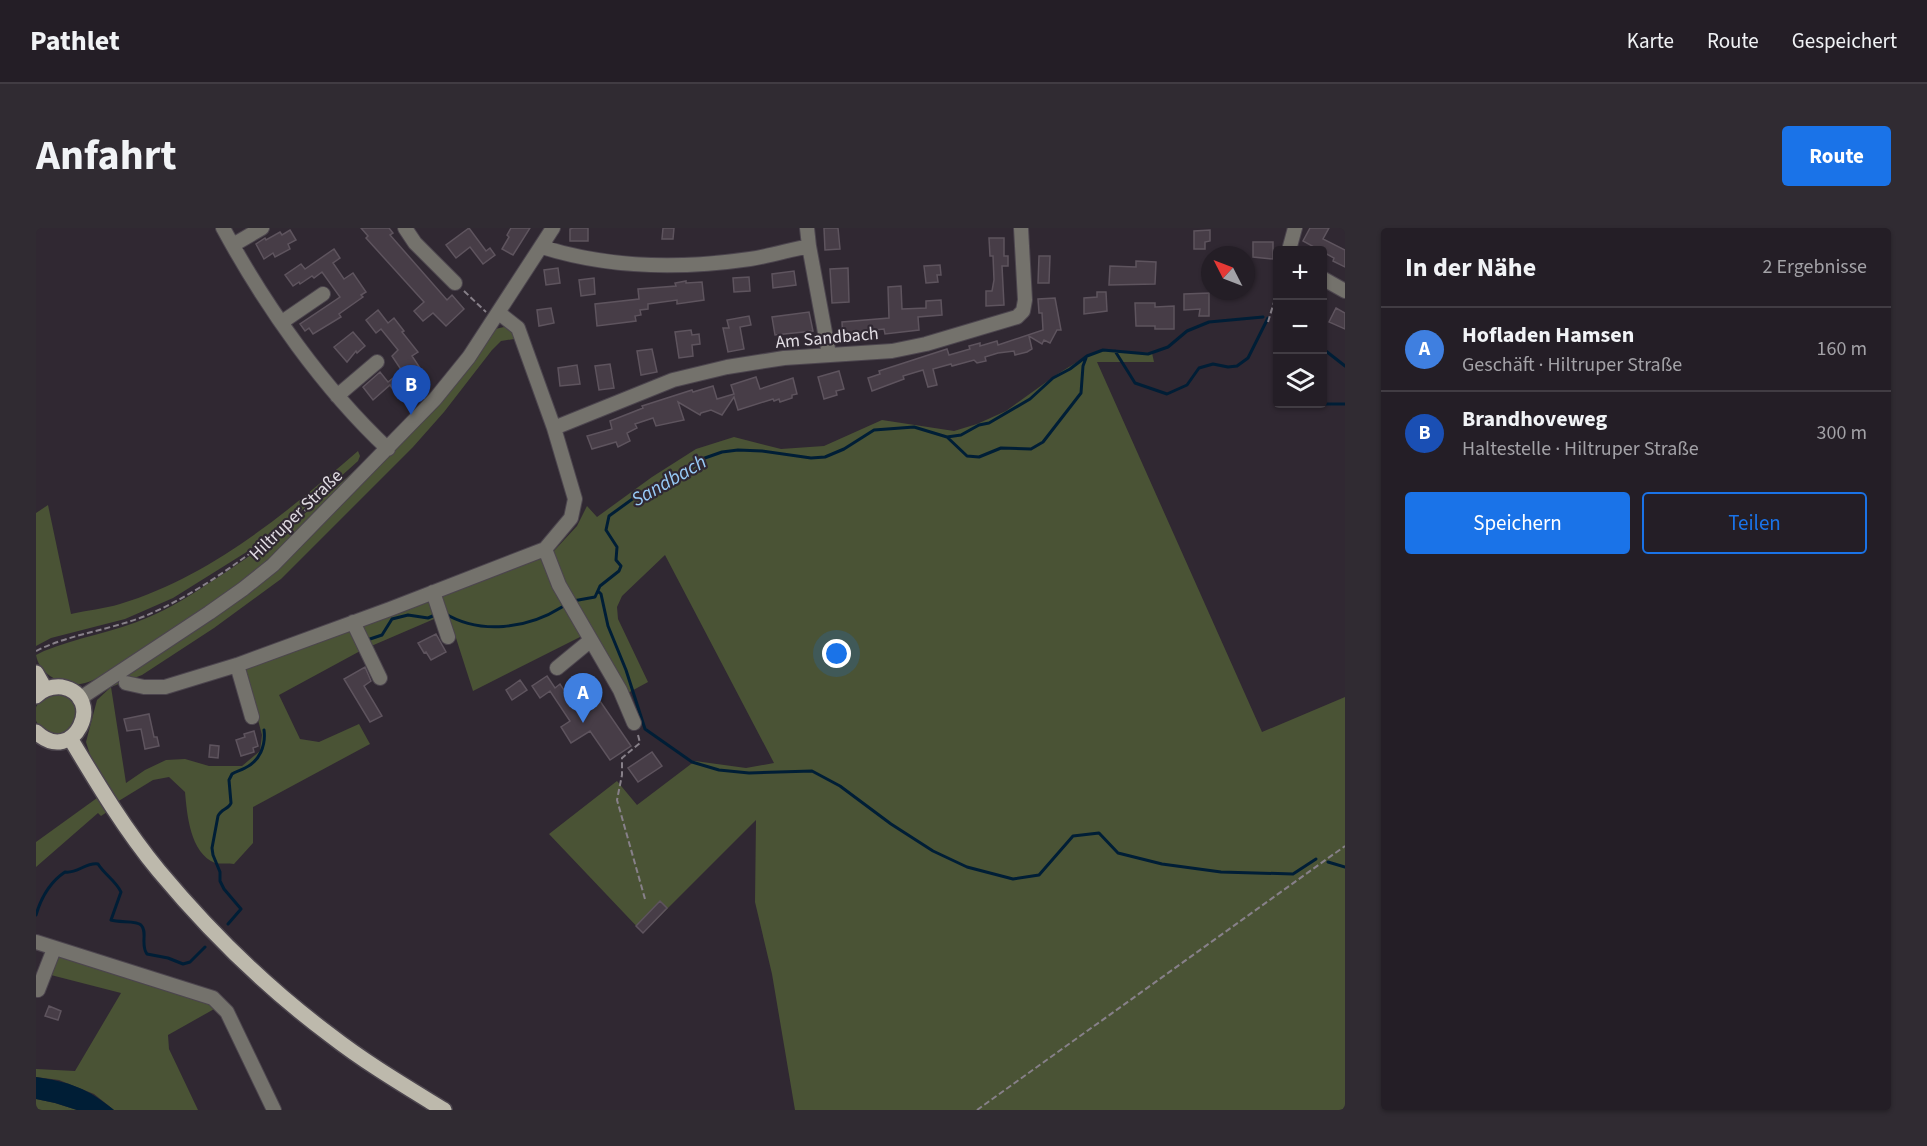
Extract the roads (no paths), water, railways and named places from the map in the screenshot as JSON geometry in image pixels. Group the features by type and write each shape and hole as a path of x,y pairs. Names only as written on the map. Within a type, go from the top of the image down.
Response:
{"main road":[{"path":"36,673 41,693 55,687 73,692 83,708 84,719 81,727 70,738 52,741 41,737 36,732"},
{"path":"70,738 98,786 158,870 252,969 330,1035 444,1110"}],"street":[{"path":"223,228 282,322 337,396 388,449"},
{"path":"232,245 262,228"},
{"path":"405,228 415,243 455,283"},
{"name":"Hiltruper Straße","path":"79,699 243,590 273,565 388,449 445,387 469,357 494,313 553,228"},
{"path":"807,228 829,354"},
{"name":"Am Sandbach","path":"554,428 673,380 727,367 784,358 892,351 1017,317 1023,311 1025,300 1021,228"},
{"path":"1289,246 1295,228"},
{"path":"542,247 570,256 640,265 752,259 809,246"},
{"path":"1327,280 1345,291"},
{"path":"282,322 323,294"},
{"path":"126,683 144,687 165,687 237,664 545,549 571,518 575,498 554,428 518,328 494,313"},
{"path":"337,396 377,362"},
{"path":"545,549 559,585 620,690 634,723"},
{"path":"433,592 448,637"},
{"path":"353,622 380,678"},
{"path":"557,668 591,640"},
{"path":"237,664 252,717"},
{"path":"36,942 213,998 227,1012 274,1110"},
{"path":"36,989 38,990 54,949"}],"water":[{"path":"36,1077 78,1087 114,1110 77,1110 36,1099"}],"waterway":[{"name":"Sandbach","path":"573,601 595,597 600,586 619,571 621,566 616,560 617,547 606,530 609,516 638,495 684,473 702,459 722,452 738,450 811,458 825,457 844,449 874,430 914,427 947,437 961,435 979,425 989,423 1030,399 1053,378 1087,356 1103,350 1148,354 1168,347 1187,331 1209,322 1263,317"},
{"name":"Sandbach","path":"1115,351 1135,383 1167,394 1187,385 1199,368 1213,364 1237,366 1248,358 1268,318"},
{"name":"Sandbach","path":"1327,352 1345,366"},
{"name":"Sandbach","path":"947,437 967,456 979,457 1001,448 1031,449 1043,442 1081,393 1083,366 1086,358"},
{"name":"Sandbach","path":"1327,404 1345,404"},
{"path":"598,591 601,594 608,626 626,670 645,729 692,762 719,770 749,773 812,771 840,786 891,824 933,851 967,867 1013,879 1039,875 1073,836 1099,833 1118,853 1162,864 1221,872 1293,874 1316,859"},
{"name":"Sandbach","path":"444,613 458,620 488,627 534,620 562,607"},
{"name":"Sandbach","path":"367,640 382,635 392,619 408,615 428,618 435,615"},
{"name":"Sandbach","path":"228,924 241,909 220,881 220,872 212,848 218,816 231,803 229,780 232,774 250,765 258,757 263,747 264,730"},
{"path":"1328,862 1345,867"},
{"name":"Sandbach","path":"36,915 47,891 60,876 65,872 98,864 121,892 111,920 139,923 144,931 144,947 147,954 183,964 190,962 205,947"}],"place":[{"name":"Brandhoveweg","path":"411,415"},
{"name":"Hofladen Hamsen","path":"583,723"}]}
